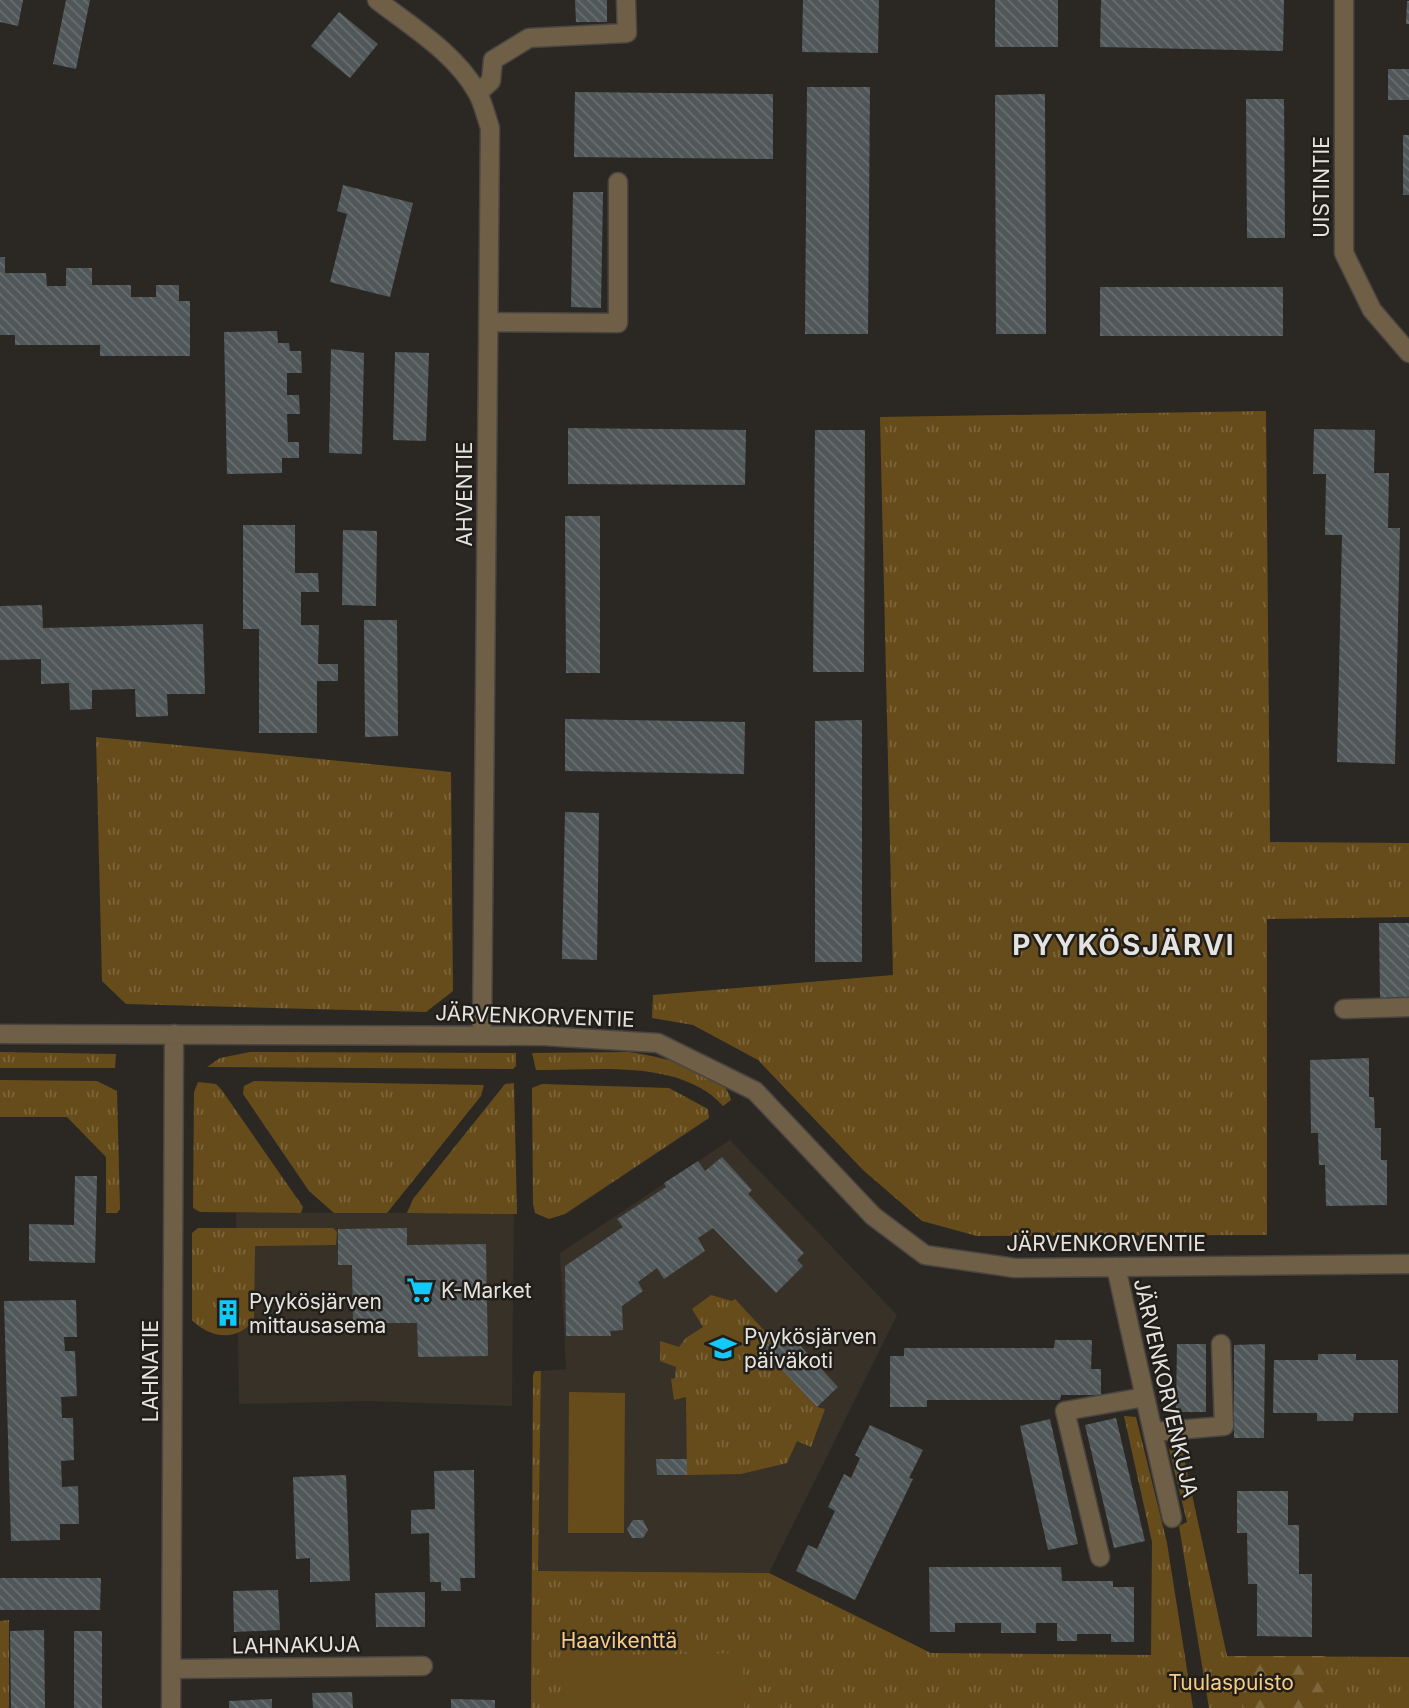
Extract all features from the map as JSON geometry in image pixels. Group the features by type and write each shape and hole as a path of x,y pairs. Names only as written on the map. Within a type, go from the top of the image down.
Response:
{"street":[{"name":"AHVENTIE","path":"377,0 439,48 478,93 490,128 482,1037"},
{"path":"478,93 491,81 493,60 529,38 627,33 626,0"},
{"name":"UISTINTIE","path":"1344,0 1344,253 1372,310 1409,353"},
{"path":"488,322 618,323 618,182"},
{"path":"1344,1009 1409,1007"},
{"name":"JÄRVENKORVENTIE","path":"0,1034 544,1036 658,1043 755,1091 873,1216 925,1255 1015,1268 1409,1264"},
{"name":"LAHNATIE","path":"171,1708 174,1034"},
{"name":"JÄRVENKORVENKUJA","path":"1116,1267 1172,1518"},
{"path":"1153,1432 1224,1426 1221,1344"},
{"path":"1100,1557 1065,1411 1145,1397"},
{"name":"LAHNAKUJA","path":"171,1670 422,1666"}],"shaded area":[{"name":"Pyykösjärven päiväkoti","path":"730,1140 897,1315 769,1573 537,1572 541,1371 566,1369 560,1253"},
{"path":"236,1213 514,1213 512,1406 368,1401 239,1404"}],"green space":[{"path":"1266,411 1270,842 1409,843 1409,917 1267,919 1267,1235 977,1236 922,1221 863,1170 758,1060 693,1025 652,1018 653,995 893,975 880,417"},
{"path":"96,737 451,772 453,991 426,1012 126,1004 102,981"},
{"path":"0,1052 116,1054 115,1068 0,1068"},
{"path":"250,1052 516,1053 516,1066 513,1069 207,1067 220,1058"},
{"path":"629,1052 671,1061 703,1072 726,1089 731,1100 723,1106 705,1091 684,1080 635,1070 536,1070 532,1053"},
{"path":"0,1080 97,1081 117,1091 120,1209 117,1213 106,1213 106,1157 67,1117 0,1117"},
{"path":"254,1081 484,1085 481,1096 387,1213 334,1213 309,1191 243,1094 244,1086"},
{"path":"198,1082 216,1084 221,1089 303,1207 301,1213 200,1212 193,1208 194,1092"},
{"path":"514,1083 517,1214 407,1213 413,1199 505,1084"},
{"path":"542,1084 669,1088 708,1109 709,1118 565,1214 549,1219 535,1213 533,1204 532,1088"},
{"path":"198,1228 333,1228 337,1232 336,1245 255,1246 254,1319 241,1332 224,1335 207,1331 192,1320 192,1233"},
{"path":"711,1295 732,1301 735,1299 773,1340 764,1350 817,1407 825,1409 811,1447 797,1441 787,1463 741,1474 687,1475 686,1397 674,1400 671,1379 675,1378 676,1367 660,1361 660,1341 679,1347 686,1338 703,1327 692,1309"},
{"name":"Haavikenttä","path":"535,1371 541,1371 538,1571 769,1573 931,1653 1151,1655 1152,1542 1124,1416 1136,1417 1167,1543 1193,1708 531,1708"},
{"path":"569,1392 625,1393 624,1533 568,1533"},
{"name":"Tuulaspuisto","path":"1180,1439 1227,1656 1409,1657 1409,1708 1209,1708 1179,1526 1187,1522 1169,1449"},
{"path":"9,1620 9,1708 0,1708 0,1621"},
{"path":"743,1653 744,1708 563,1708 562,1656"},
{"path":"1227,1656 1326,1656 1324,1708 1244,1708"}],"building":[{"path":"0,0 23,0 18,26 0,22"},
{"path":"66,0 90,0 76,69 53,64"},
{"path":"575,0 607,0 607,22 576,22"},
{"path":"803,0 879,0 878,53 802,52"},
{"path":"995,0 1058,0 1058,47 995,47"},
{"path":"1101,0 1284,0 1283,51 1100,47"},
{"path":"1409,1 1409,24 1406,24"},
{"path":"339,12 378,44 350,78 311,46"},
{"path":"1388,69 1409,69 1409,100 1388,100"},
{"path":"807,87 870,87 868,334 805,334"},
{"path":"575,92 773,94 773,159 574,157"},
{"path":"1045,94 1046,334 996,334 995,95"},
{"path":"1246,99 1284,99 1285,238 1247,238"},
{"path":"1403,135 1409,135 1409,195 1403,195"},
{"path":"343,185 413,203 390,297 330,282 347,214 337,211"},
{"path":"573,192 603,192 601,308 571,307"},
{"path":"0,257 5,257 5,273 46,273 47,286 66,286 66,268 92,268 92,285 131,285 131,297 156,297 156,285 179,285 179,301 190,301 190,356 100,356 100,345 15,345 15,335 0,335"},
{"path":"1100,287 1283,287 1283,336 1100,336"},
{"path":"277,331 278,343 289,343 290,351 301,351 302,373 287,373 287,395 299,395 300,414 287,414 288,442 299,442 299,458 282,458 282,473 227,474 224,332"},
{"path":"331,349 364,353 362,454 329,453"},
{"path":"395,352 429,353 426,441 393,440"},
{"path":"568,428 746,430 745,485 568,484"},
{"path":"1314,429 1375,430 1374,473 1389,473 1388,528 1400,528 1395,764 1337,762 1342,535 1325,535 1326,474 1313,474"},
{"path":"815,430 865,430 864,672 813,672"},
{"path":"565,516 600,516 600,673 566,673"},
{"path":"243,525 295,525 295,573 318,573 319,592 301,592 301,625 319,625 318,664 338,664 338,681 317,681 317,733 259,733 259,629 243,629"},
{"path":"343,530 377,531 376,606 342,605"},
{"path":"42,605 43,628 203,624 205,694 167,694 168,716 136,717 135,689 92,690 92,709 70,710 69,683 41,684 41,659 0,660 0,606"},
{"path":"364,620 397,620 398,736 365,737"},
{"path":"565,719 745,722 744,774 565,771"},
{"path":"862,720 862,962 815,962 815,721"},
{"path":"565,812 599,813 597,960 562,959"},
{"path":"1379,923 1409,923 1409,998 1380,998"},
{"path":"1369,1058 1369,1097 1374,1097 1375,1128 1381,1128 1381,1160 1387,1160 1387,1205 1326,1206 1325,1165 1319,1165 1318,1133 1311,1133 1310,1060"},
{"path":"722,1157 752,1190 748,1194 804,1253 797,1260 803,1266 776,1293 713,1228 698,1238 705,1251 664,1279 657,1268 638,1282 643,1291 622,1306 623,1330 610,1331 611,1336 566,1336 565,1266 623,1227 617,1219 666,1187 664,1183 698,1161 705,1171"},
{"path":"75,1176 97,1176 95,1263 29,1261 29,1224 74,1225"},
{"name":"K-Market","path":"407,1228 407,1245 486,1244 488,1356 418,1357 417,1323 353,1323 352,1265 338,1265 338,1229"},
{"path":"76,1300 77,1337 64,1337 65,1351 75,1351 77,1396 61,1397 62,1418 73,1418 74,1460 61,1461 62,1487 78,1486 79,1524 60,1524 60,1540 11,1541 4,1301"},
{"name":"Pyykösjärven mittausasema","path":"221,1307 236,1308 236,1318 221,1317"},
{"path":"785,1329 838,1387 817,1407 763,1349"},
{"path":"1055,1340 1092,1340 1091,1369 1101,1369 1101,1395 1061,1395 1060,1400 927,1400 927,1407 890,1407 890,1356 904,1356 904,1348 1054,1348"},
{"path":"1177,1344 1206,1344 1206,1412 1176,1412"},
{"path":"1265,1344 1264,1438 1234,1438 1234,1345"},
{"path":"1318,1354 1356,1354 1356,1360 1398,1360 1398,1413 1354,1413 1353,1421 1317,1421 1317,1413 1273,1413 1274,1360 1318,1360"},
{"path":"1116,1418 1145,1541 1114,1548 1085,1425"},
{"path":"1050,1419 1078,1544 1048,1550 1020,1426"},
{"path":"870,1425 923,1450 909,1478 913,1479 855,1600 796,1571 808,1545 817,1549 835,1511 828,1507 844,1474 851,1478 860,1458 855,1455"},
{"path":"656,1459 687,1459 687,1475 657,1475"},
{"path":"474,1470 475,1578 460,1578 461,1591 441,1591 441,1582 430,1582 429,1533 411,1534 411,1510 435,1509 434,1471"},
{"path":"346,1475 350,1581 310,1582 310,1558 296,1559 293,1477"},
{"path":"1237,1491 1288,1491 1288,1525 1299,1525 1299,1574 1312,1574 1312,1637 1257,1636 1257,1584 1248,1584 1247,1533 1237,1533"},
{"path":"633,1520 643,1520 648,1530 643,1538 632,1538 627,1529"},
{"path":"929,1567 1061,1567 1062,1581 1113,1581 1113,1587 1134,1587 1134,1642 1111,1642 1111,1634 1077,1634 1077,1641 1057,1641 1057,1623 1036,1623 1036,1633 1001,1633 1001,1623 955,1623 955,1632 930,1632"},
{"path":"0,1578 101,1578 100,1610 0,1610"},
{"path":"278,1590 280,1630 234,1632 233,1591"},
{"path":"425,1592 425,1627 376,1627 375,1593"},
{"path":"44,1630 45,1708 11,1708 10,1631"},
{"path":"74,1631 102,1631 102,1708 74,1708"},
{"path":"352,1692 353,1708 313,1708 312,1693"},
{"path":"272,1699 272,1708 229,1708 229,1701"},
{"path":"451,1699 495,1700 495,1708 451,1708"}],"place":[{"name":"K-Market","path":"420,1290"},
{"name":"Pyykösjärven mittausasema","path":"228,1313"},
{"name":"Pyykösjärven päiväkoti","path":"723,1348"}],"district":[{"name":"PYYKÖSJÄRVI","path":"1124,945"}]}
